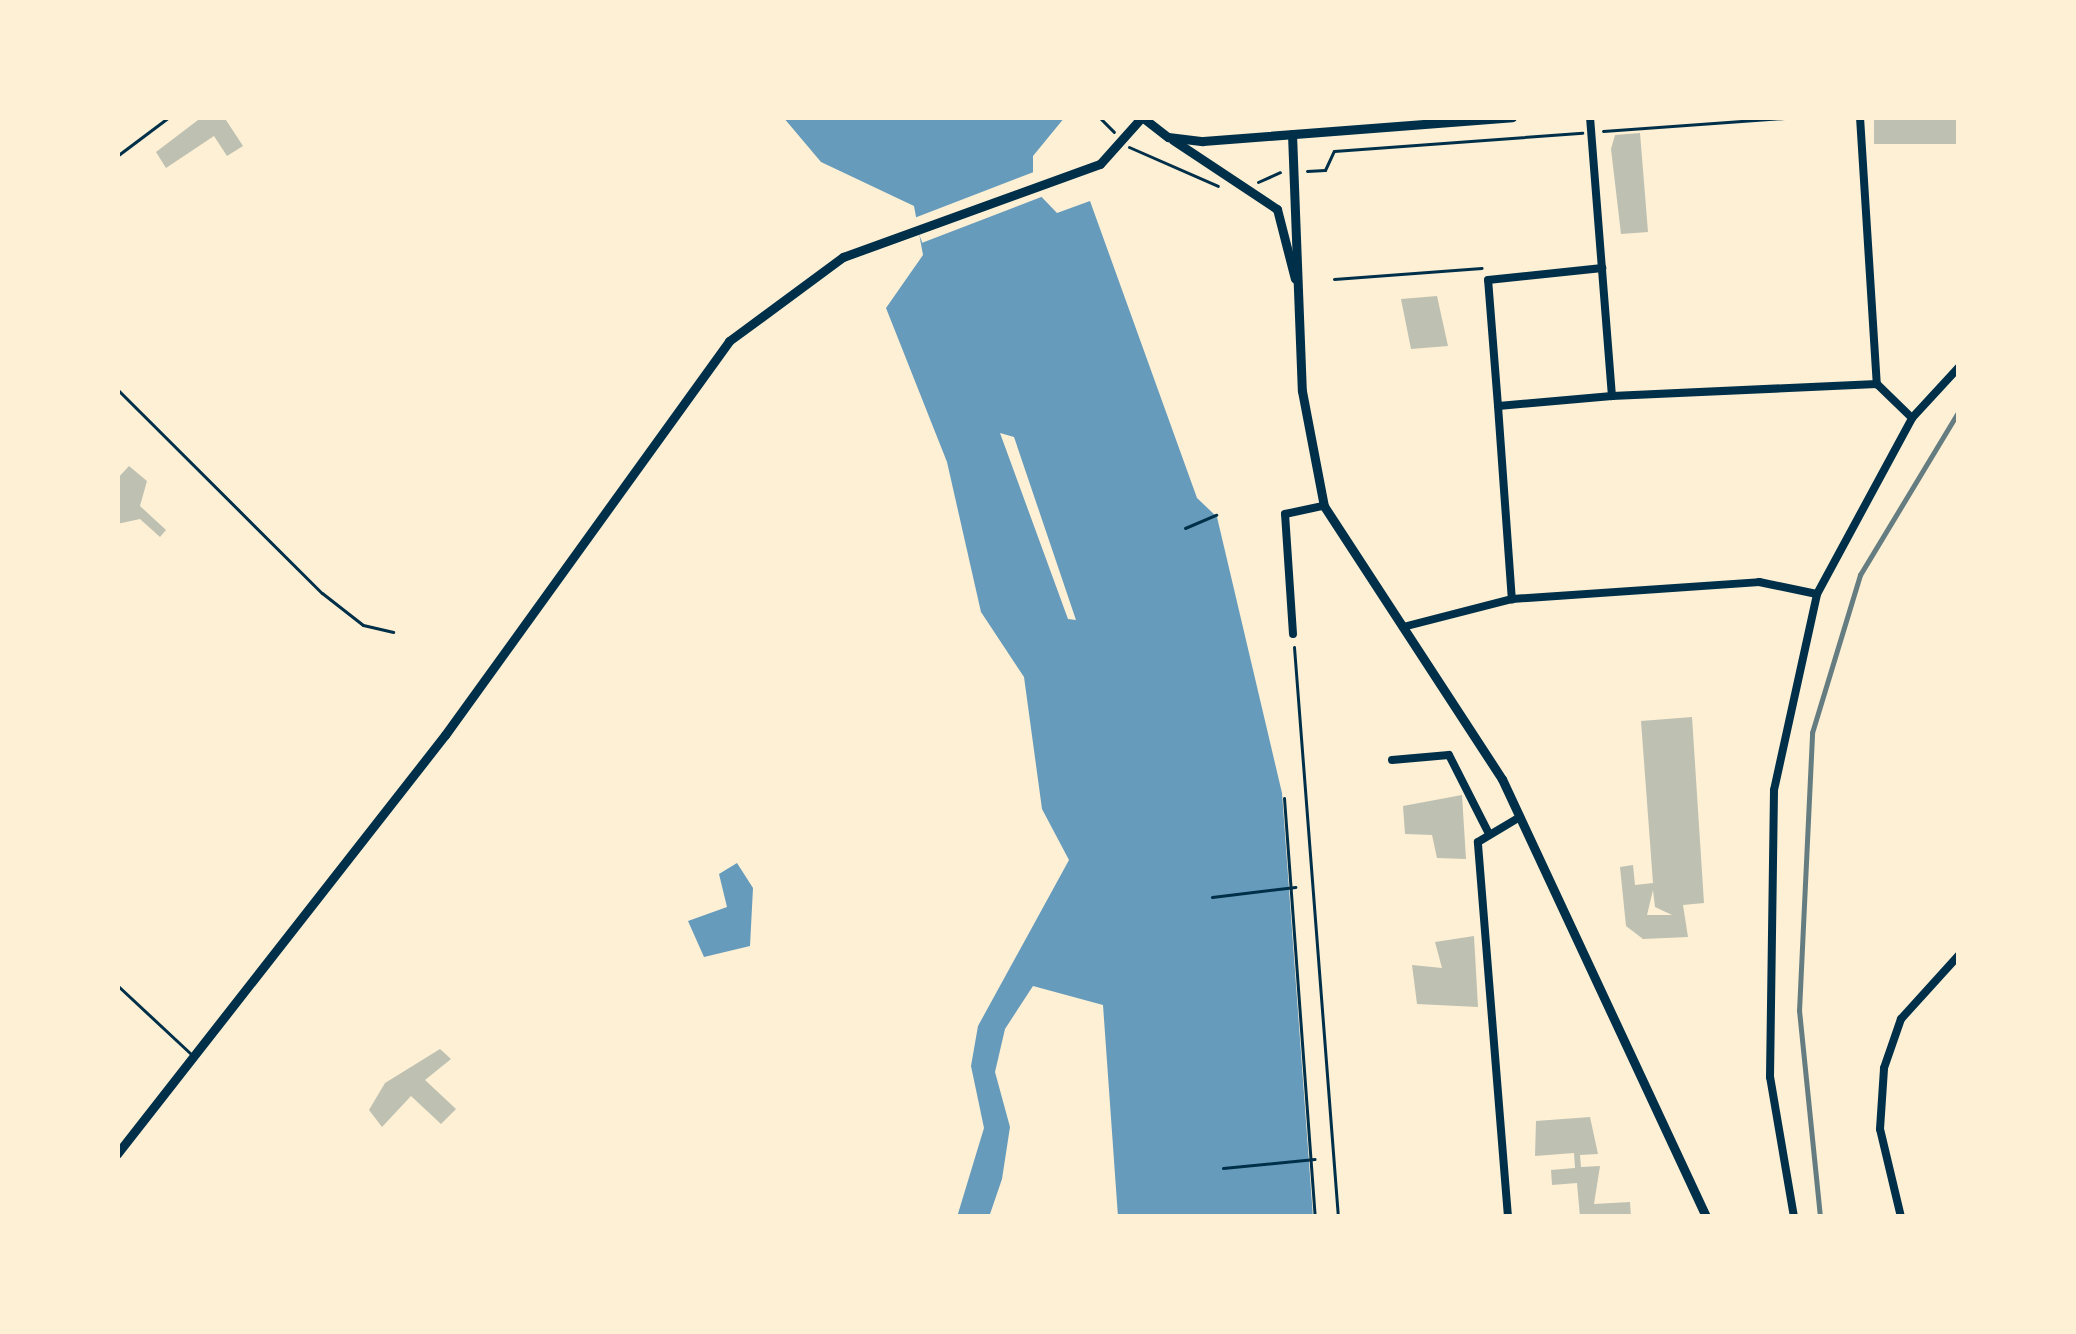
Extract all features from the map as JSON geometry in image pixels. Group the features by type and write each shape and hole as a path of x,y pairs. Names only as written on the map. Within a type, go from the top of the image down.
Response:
{"street":[{"path":"117,1154 472,698 699,374 797,284 906,231 1054,183 1123,141 1142,117 1168,137 1256,185 1277,209 1300,300"},
{"path":"1291,117 1306,433 1324,506 1521,816 1706,1217"},
{"path":"1168,137 1292,134 1512,117"},
{"path":"1590,117 1612,396"},
{"path":"1860,117 1877,384 1912,418"},
{"path":"1512,598 1488,280 1602,268"},
{"path":"1794,1217 1771,1077 1774,813 1817,594 1912,418 1959,367"},
{"path":"1498,406 1877,384"},
{"path":"1293,634 1285,514 1324,506"},
{"path":"1403,627 1512,598 1759,582 1817,594"},
{"path":"1392,760 1449,755 1489,835"},
{"path":"1508,1217 1478,842 1521,816"},
{"path":"1901,1217 1880,1129 1884,1068 1901,1019 1959,956"}],"lane":[{"path":"117,985 194,1056"}],"path":[{"path":"117,156 169,117"},
{"path":"1099,117 1123,141 1228,190"},
{"path":"1325,170 1334,151 1799,117"},
{"path":"1334,279 1482,268"},
{"path":"117,389 322,593 363,626 393,632"},
{"path":"1185,528 1216,515"},
{"path":"1293,634 1337,1217"},
{"path":"1284,797 1315,1217"},
{"path":"1212,897 1295,887"},
{"path":"1223,1168 1315,1159"}],"water":[{"path":"783,117 1065,117 1033,156 1033,188 1057,213 1090,201 1197,498 1217,517 1282,793 1313,1217 1118,1217 1103,1005 1033,986 1005,1029 995,1072 1010,1127 1002,1179 989,1217 957,1217 984,1128 971,1066 978,1026 1069,860 1042,809 1024,677 981,612 947,462 886,308 923,255 914,206 821,162","holes":["1000,433 1014,437 1076,620 1068,619"]},
{"path":"737,863 753,888 750,946 704,957 688,921 727,907 719,874"}],"pier":[{"path":"1039,170 1048,194 922,243 913,218"}],"building":[{"path":"202,117 224,117 243,146 227,156 214,136 166,168 156,152"},
{"path":"1874,117 1959,117 1959,144 1874,144"},
{"path":"1640,133 1648,232 1621,234 1611,149 1615,135"},
{"path":"1437,296 1448,346 1411,349 1401,299"},
{"path":"129,466 147,481 140,506 166,530 160,537 140,519 117,524 117,479"},
{"path":"1692,717 1704,903 1683,905 1688,937 1643,939 1626,926 1620,867 1633,865 1635,885 1653,883 1641,721","holes":["1653,890 1655,907 1672,915 1647,915"]},
{"path":"1462,795 1466,859 1437,858 1432,835 1405,834 1403,806"},
{"path":"1474,936 1478,1007 1417,1004 1412,965 1442,968 1435,942"},
{"path":"440,1049 451,1059 425,1080 456,1109 441,1124 411,1096 382,1127 369,1110 385,1083"},
{"path":"1590,1117 1598,1154 1580,1155 1581,1167 1600,1166 1594,1204 1630,1202 1631,1217 1580,1217 1577,1183 1552,1185 1551,1170 1575,1168 1574,1153 1535,1156 1536,1121"}],"railway":[{"path":"1820,1217 1799,1011 1812,733 1860,575 1959,411"}]}
